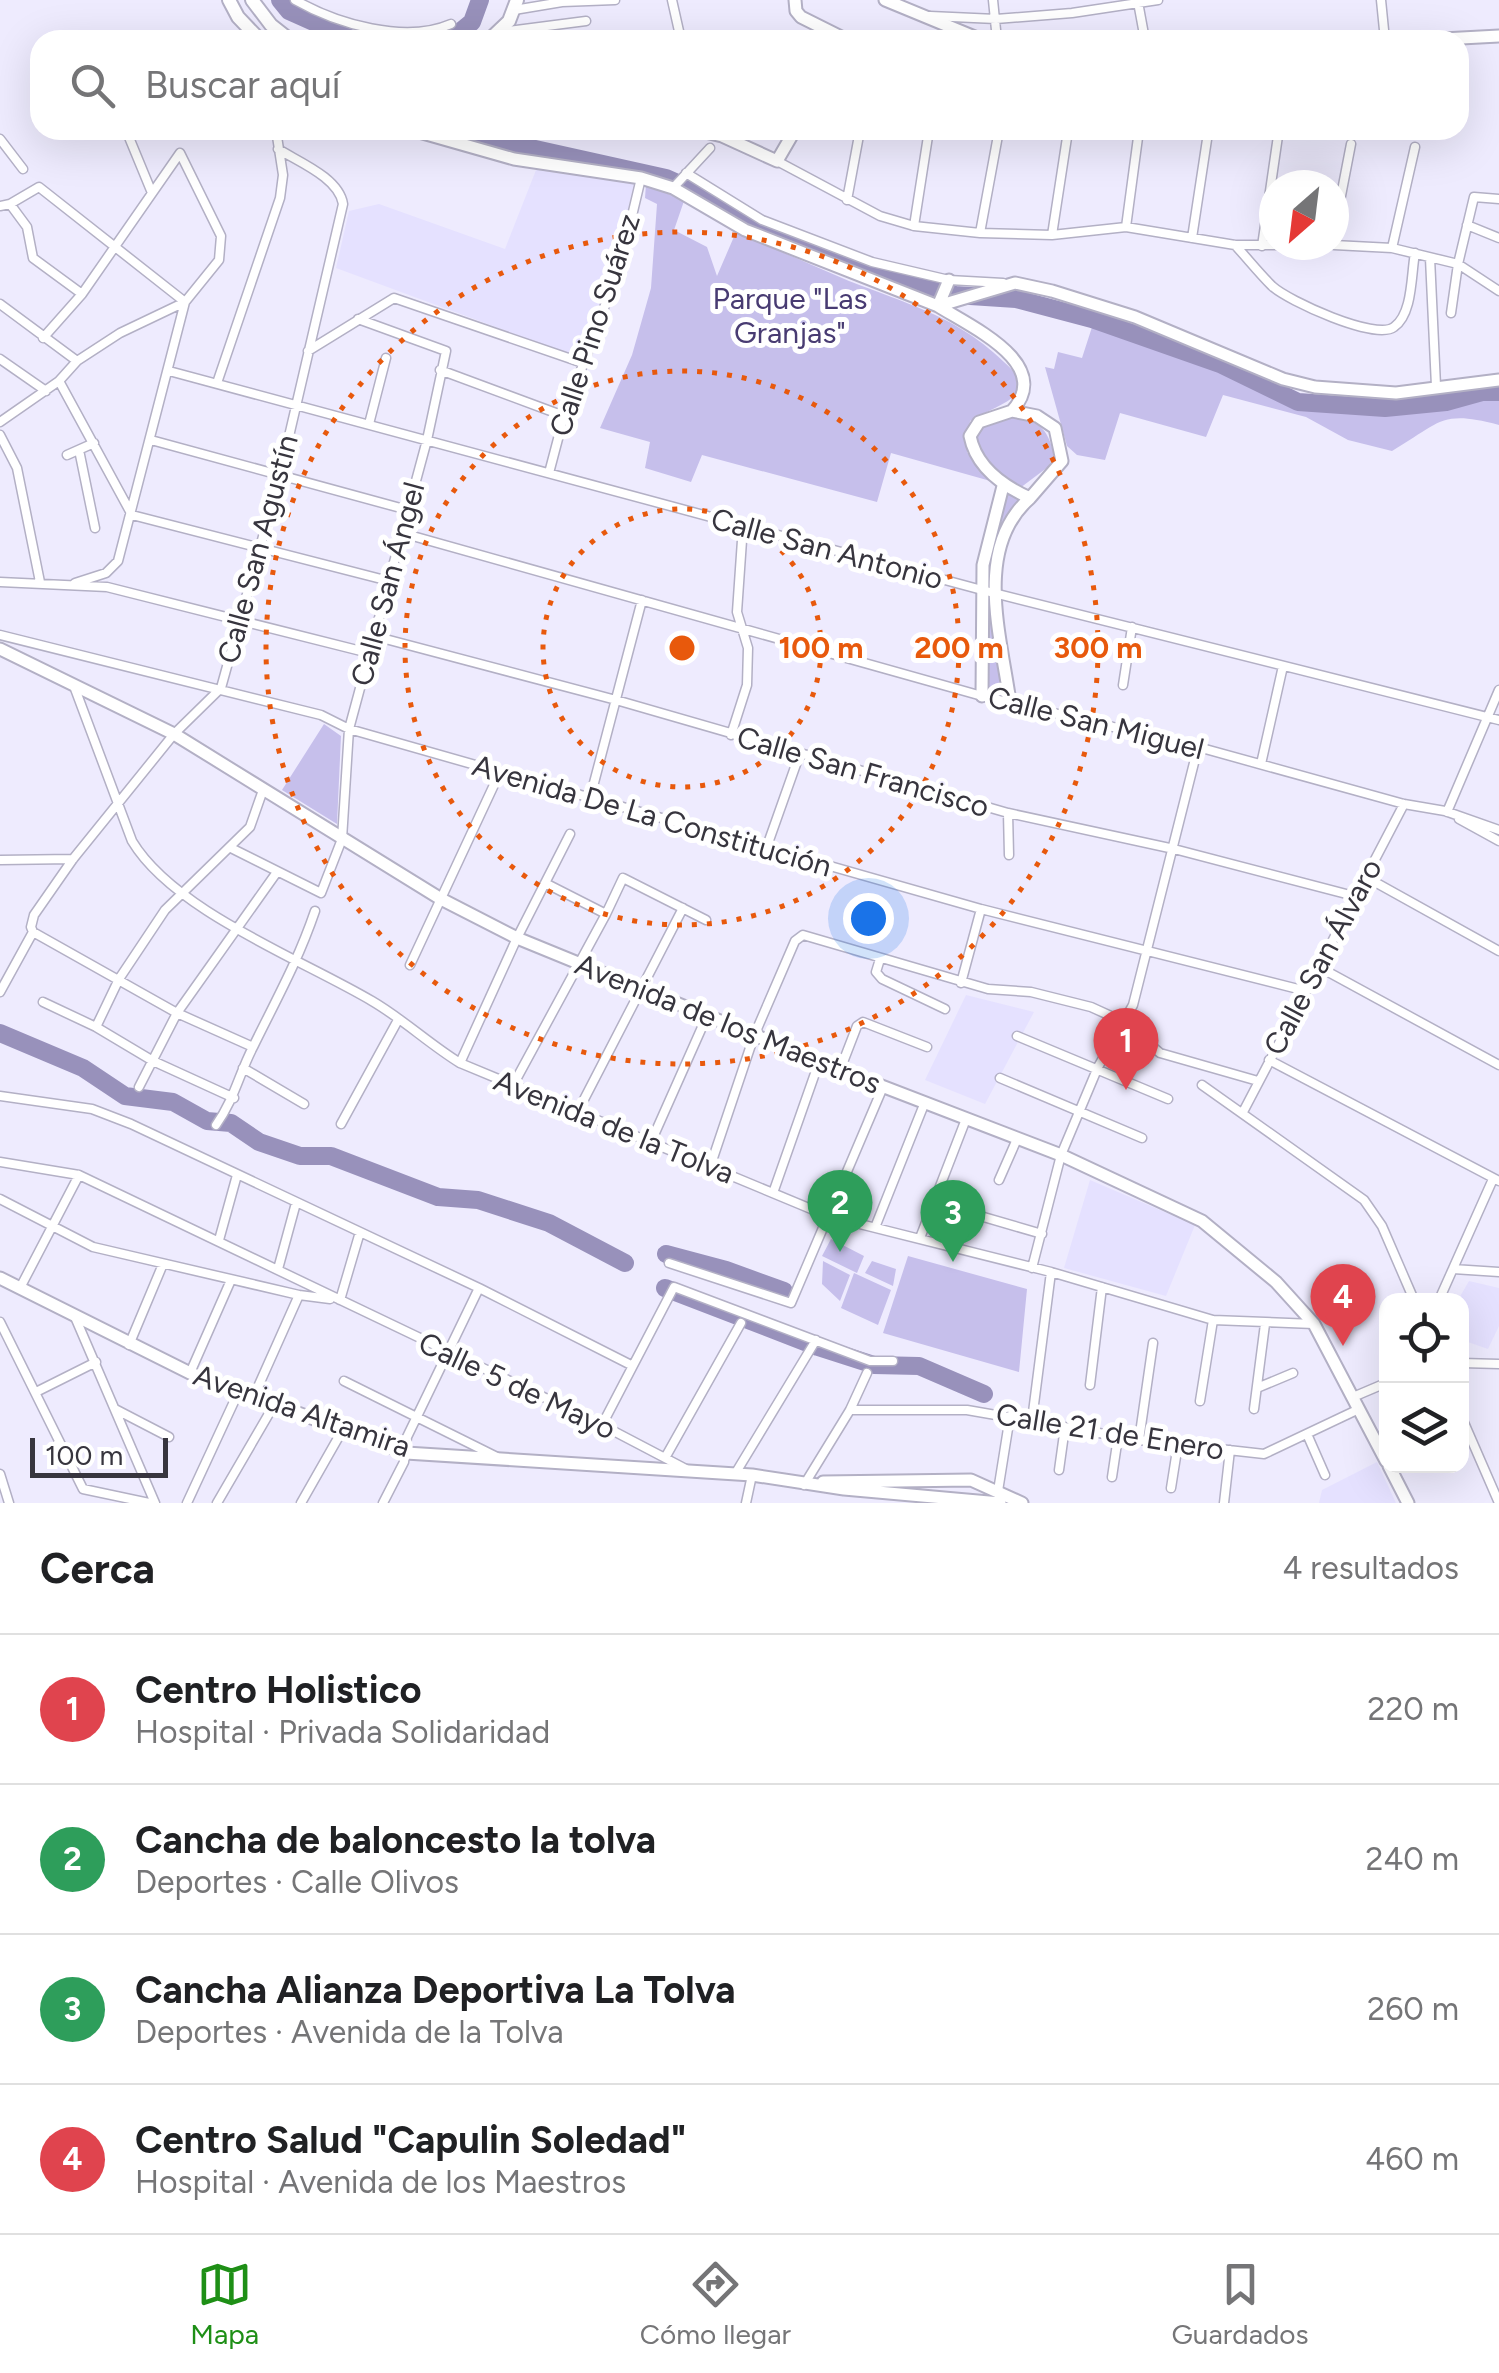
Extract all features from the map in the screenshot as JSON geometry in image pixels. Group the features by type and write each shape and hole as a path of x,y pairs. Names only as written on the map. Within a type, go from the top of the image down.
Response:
{"main road":[{"path":"229,0 250,30"},
{"path":"252,0 277,30"},
{"path":"499,30 516,5"}],"street":[{"path":"295,0 311,9 391,30"},
{"path":"516,5 615,0"},
{"path":"672,0 679,30"},
{"path":"795,0 801,18 826,30"},
{"path":"885,0 959,30"},
{"path":"993,0 997,30"},
{"path":"1072,14 1073,0"},
{"path":"926,16 996,19 1072,14 1158,0"},
{"path":"1381,0 1383,30"},
{"path":"1138,2 1143,30"},
{"path":"531,30 586,21"},
{"path":"431,30 451,24"},
{"path":"1469,38 1499,36"},
{"path":"0,139 24,169"},
{"path":"130,140 152,193"},
{"path":"217,383 280,198 284,175 277,140"},
{"path":"448,140 514,158 678,182 943,294 1023,371 1024,397 1012,411"},
{"path":"731,140 880,216 914,226 1052,235 1126,228 1259,246"},
{"path":"777,161 789,140"},
{"path":"847,200 858,140"},
{"path":"914,226 927,140"},
{"path":"980,233 996,140"},
{"path":"1052,235 1066,140"},
{"path":"1126,228 1137,140"},
{"path":"1192,238 1207,140"},
{"path":"1273,170 1277,140"},
{"path":"1347,170 1352,144"},
{"path":"1392,248 1415,147"},
{"path":"678,182 710,148"},
{"name":"Calle San Agustín","path":"0,992 33,932 34,915 73,859 174,734 221,688 280,476 343,204 334,184 278,149"},
{"path":"0,422 120,333 184,302 219,260 221,236 180,153 82,294 44,338"},
{"name":"Calle Pino Suárez","path":"549,473 564,416 621,262 641,178"},
{"path":"678,182 745,230 858,276 971,298 1015,283"},
{"path":"82,294 34,258 26,227 5,205 39,186 184,302"},
{"path":"1451,312 1474,197 1499,199"},
{"path":"1467,225 1499,238"},
{"path":"1235,245 1274,289 1323,314 1384,332 1396,326 1406,310 1414,253"},
{"path":"1349,246 1392,248 1458,264 1499,291"},
{"path":"1430,258 1436,386"},
{"path":"858,276 872,262"},
{"path":"943,294 1015,283 1052,291 1135,318 1283,379 1315,388 1396,393 1499,380"},
{"path":"308,351 387,300 400,299 583,363"},
{"path":"74,583 106,573 118,561 184,302"},
{"path":"0,304 78,361"},
{"name":"Calle San Ángel","path":"278,872 322,893 342,840 350,729 427,440 446,350 358,319"},
{"path":"370,424 386,358"},
{"path":"0,359 46,390"},
{"name":"Calle San Antonio","path":"169,370 989,592 1499,720"},
{"path":"440,370 564,416"},
{"path":"59,381 132,516 389,581"},
{"path":"982,696 989,592 1004,531 1019,507 1030,498 1062,461 1062,452 1055,428 1037,416 1012,411 978,422 970,436 973,450 1002,486 1030,498"},
{"path":"0,435 17,468 40,582"},
{"path":"151,440 408,510"},
{"path":"67,455 94,443"},
{"path":"78,450 95,528"},
{"path":"1002,486 983,565 1010,702"},
{"path":"732,735 748,685 748,648 737,612 743,526"},
{"name":"Calle San Miguel","path":"402,533 982,696 1198,747 1404,804 1445,811 1499,830"},
{"path":"0,582 107,587 370,653"},
{"path":"590,798 642,600"},
{"path":"1124,685 1132,628"},
{"name":"Avenida De La Constitución","path":"0,634 321,715 350,729 766,849 982,909 1306,991"},
{"name":"Calle San Francisco","path":"374,636 616,700 1008,813 1174,849 1354,896"},
{"name":"Avenida de los Maestros","path":"0,648 174,734 440,899 517,938 819,1062 1062,1155 1202,1221 1276,1282 1314,1324 1379,1446"},
{"path":"1262,764 1283,666"},
{"name":"Avenida de la Tolva","path":"74,686 141,855 179,892 375,1002 429,1045 460,1063 828,1216 1051,1272 1213,1320 1314,1324"},
{"path":"1445,811 1499,690"},
{"path":"1032,1268 1062,1155 1098,1068 1133,1005 1198,747"},
{"path":"766,849 800,753"},
{"path":"410,965 500,772"},
{"path":"96,1027 119,980 179,892 250,827 263,790"},
{"name":"Calle San Álvaro","path":"1243,1112 1404,804"},
{"name":"Calle San Miguel","path":"1445,811 1499,841"},
{"path":"1008,813 1008,856"},
{"path":"460,1063 570,834"},
{"path":"139,1087 178,1013 278,872 231,848"},
{"path":"0,860 73,859"},
{"path":"1364,876 1499,951"},
{"path":"512,1087 622,878 706,920"},
{"path":"544,883 606,914"},
{"path":"577,1113 683,908"},
{"path":"962,983 982,909"},
{"path":"216,1125 234,1098 243,1068 299,960 315,911"},
{"path":"33,932 178,1013 253,1047"},
{"path":"710,1167 754,1036 798,937 807,935 962,983 1092,1007 1124,1022 1160,1053 1258,1081"},
{"path":"880,958 875,969 877,976 945,1008"},
{"path":"1319,966 1499,1065"},
{"path":"43,1002 96,1027 153,1061 234,1098"},
{"path":"651,1142 706,1016"},
{"path":"340,1124 398,1020"},
{"path":"840,1070 857,1026 863,1022 927,1048"},
{"path":"1017,1036 1168,1099"},
{"path":"1269,1060 1496,1180 1442,1293"},
{"path":"773,1193 819,1062"},
{"path":"243,1068 304,1104"},
{"path":"1000,1078 1142,1138"},
{"path":"1202,1085 1364,1200 1382,1226 1411,1293"},
{"path":"669,1263 790,1303 883,1086"},
{"path":"0,1096 101,1112 479,1288 631,1365"},
{"path":"876,1225 924,1102"},
{"path":"920,1238 966,1119"},
{"path":"998,1180 1018,1139"},
{"name":"Calle 5 de Mayo","path":"0,1162 79,1175 602,1424 694,1473"},
{"path":"20,1288 79,1175"},
{"path":"219,1240 237,1175"},
{"path":"0,1199 93,1247 299,1295 340,1300 360,1232"},
{"path":"278,1270 296,1203"},
{"path":"963,1211 1042,1234"},
{"path":"129,1345 162,1264"},
{"path":"1453,1270 1499,1272"},
{"path":"1032,1420 1051,1272"},
{"name":"Avenida Altamira","path":"0,1278 190,1373 406,1453 752,1475 878,1497 999,1497"},
{"path":"190,1373 231,1280"},
{"path":"1090,1386 1102,1287"},
{"path":"384,1503 401,1471 407,1437 479,1288"},
{"path":"602,1424 673,1290 813,1343 870,1361 893,1361"},
{"path":"252,1398 299,1295"},
{"path":"75,1317 152,1503"},
{"path":"1200,1401 1213,1320"},
{"path":"0,1322 83,1489 152,1503"},
{"path":"665,1458 740,1323"},
{"path":"1254,1409 1265,1324"},
{"path":"735,1474 813,1343"},
{"path":"1139,1440 1153,1343"},
{"path":"36,1392 96,1362"},
{"path":"1469,1363 1499,1364"},
{"path":"804,1485 850,1410 867,1373"},
{"path":"1257,1388 1293,1373"},
{"path":"344,1381 501,1459"},
{"name":"Calle 21 de Enero","path":"850,1410 967,1410 1139,1440 1264,1454 1307,1434 1379,1388"},
{"path":"186,1503 238,1392"},
{"path":"216,1503 274,1405"},
{"path":"116,1409 169,1437"},
{"path":"999,1497 1010,1416"},
{"path":"1059,1470 1065,1428"},
{"path":"301,1503 342,1431"},
{"path":"1307,1434 1325,1475"},
{"path":"1469,1434 1499,1503"},
{"path":"1112,1476 1118,1436"},
{"path":"1171,1488 1178,1444"},
{"path":"1224,1503 1230,1450"},
{"name":"Avenida de los Maestros","path":"1393,1473 1408,1503"},
{"path":"0,1474 9,1503"},
{"path":"746,1503 752,1475"},
{"name":"Avenida Altamira","path":"804,1485 846,1480 971,1480 999,1497 1022,1503"}],"shaded area":[{"path":"538,165 634,183 615,266 580,358 336,268 349,211 379,204 505,249"},
{"path":"966,995 1034,1012 985,1104 925,1080"},
{"path":"1090,1180 1195,1225 1166,1296 1064,1268"},
{"path":"1469,1281 1499,1288 1499,1326 1488,1349 1469,1342 1469,1293 1462,1293"},
{"path":"1377,1462 1396,1503 1319,1503 1322,1490"}],"green space":[{"name":"Parque \"Las Granjas\"","path":"646,184 684,201 674,230 707,247 717,276 736,232 921,308 961,329 1001,359 1021,379 1019,392 970,421 967,452 994,482 891,453 877,502 702,455 691,482 645,468 650,442 600,428 632,355 651,288 657,204 645,198"},
{"path":"1093,324 1218,368 1297,406 1386,411 1499,395 1499,425 1452,419 1431,426 1392,451 1348,440 1306,417 1223,395 1206,437 1120,413 1105,460 1077,455 1067,446 1045,367 1054,369 1058,352 1082,358"},
{"path":"1016,417 1042,429 1054,456 1048,467 1020,488 988,463 977,436 979,427"},
{"path":"1003,486 1030,498 1005,531 1000,595 1007,693 984,691 983,562"},
{"path":"324,724 341,736 337,824 282,790"},
{"path":"831,1239 864,1256 857,1273 822,1256"},
{"path":"908,1256 1027,1289 1019,1372 883,1333"},
{"path":"823,1261 850,1275 840,1301 822,1284"},
{"path":"872,1261 896,1269 893,1286 865,1273"},
{"path":"854,1273 891,1290 878,1325 841,1308"}],"waterway":[{"path":"280,0 289,11 332,30"},
{"path":"462,30 472,22 480,0"},
{"path":"495,140 666,178 693,190 753,229 851,262 877,275 955,295 1016,299 1092,319 1220,364 1298,402 1385,408 1499,392"},
{"path":"0,1033 83,1068 125,1096 173,1102 207,1121 231,1123 259,1142 300,1156 331,1156 438,1197 478,1200 549,1223 625,1263"},
{"path":"666,1254 784,1291"},
{"path":"665,1288 818,1347 874,1365 919,1366 984,1394"}],"place":[{"name":"Centro Holistico","path":"1126,1090"},
{"name":"Cancha de baloncesto la tolva","path":"840,1252"},
{"name":"Cancha Alianza Deportiva La Tolva","path":"953,1262"},
{"name":"Centro Salud \"Capulin Soledad\"","path":"1343,1346"}]}
